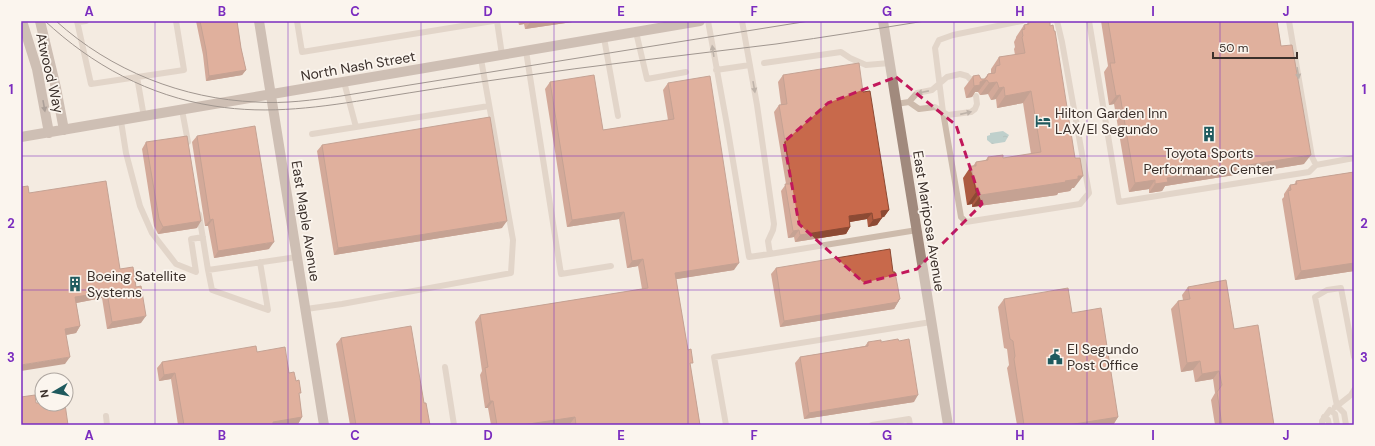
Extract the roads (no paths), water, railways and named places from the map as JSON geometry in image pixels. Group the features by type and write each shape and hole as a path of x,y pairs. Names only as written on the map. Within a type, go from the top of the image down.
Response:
{"street":[{"name":"Atwood Way","path":"22,21 37,69 48,133"},
{"name":"Atwood Way","path":"40,21 56,88 64,130"},
{"name":"East Maple Avenue","path":"259,21 324,425"},
{"name":"North Nash Street","path":"21,137 700,21"},
{"name":"East Mariposa Avenue","path":"883,21 948,425"}],"lane":[{"path":"86,21 77,22 91,84 184,70 176,21"},
{"path":"296,21 302,52 493,21"},
{"path":"497,21 502,55"},
{"path":"708,21 726,117 749,258 916,230"},
{"path":"742,21 757,105 774,224 768,241 770,254"},
{"path":"1022,21 953,35 939,40 935,48 943,112 960,217 966,222 1080,204 1089,193 1057,21"},
{"path":"1090,21 1118,202 1309,172 1316,165 1354,158"},
{"path":"1289,21 1312,157 1316,165"},
{"path":"636,32 647,79 686,72"},
{"path":"604,38 618,116"},
{"path":"526,51 561,274 611,266"},
{"path":"764,63 841,52 866,65 890,63"},
{"path":"306,309 342,304 511,272 513,240 481,59"},
{"path":"716,70 750,65"},
{"path":"896,104 909,102 917,93 932,90 947,77 960,74 967,76 972,80 975,87"},
{"path":"137,77 144,117"},
{"path":"344,82 356,127"},
{"path":"909,102 919,109 935,108 948,115 971,112 975,109 977,104 976,96"},
{"path":"312,134 489,106"},
{"path":"182,110 189,148"},
{"path":"121,120 126,153 140,206 152,233 176,264 196,272 191,239 203,237"},
{"path":"198,208 212,290 268,310 260,262"},
{"path":"208,270 297,257"},
{"path":"1346,425 1344,413 1337,406 1315,297 1327,290 1341,288 1354,357"},
{"path":"726,425 714,357 931,322"},
{"path":"445,366 454,425"},
{"path":"1322,425 1324,417 1330,410 1351,395 1354,390"},
{"path":"1330,410 1335,414 1337,425"},
{"path":"106,416 107,425"},
{"path":"1324,417 1328,420 1329,425"},
{"path":"872,425 909,419 910,425"}],"water":[{"path":"1003,131 1009,135 1005,142 992,144 987,140 987,136 990,135 990,133"}],"tram line":[{"path":"45,21 63,37 102,65 144,86 167,95 190,101 235,109 255,110 316,107 492,80 608,64 776,44 925,21"},
{"path":"56,21 77,39 100,54 124,68 149,79 202,95 229,100 256,102 299,101 341,96 809,21"}],"place":[{"name":"Hilton Garden Inn LAX/El Segundo","path":"1043,121"},
{"name":"Toyota Sports Performance Center","path":"1209,134"},
{"name":"Boeing Satellite Systems","path":"75,284"},
{"name":"El Segundo Post Office","path":"1055,357"}]}
